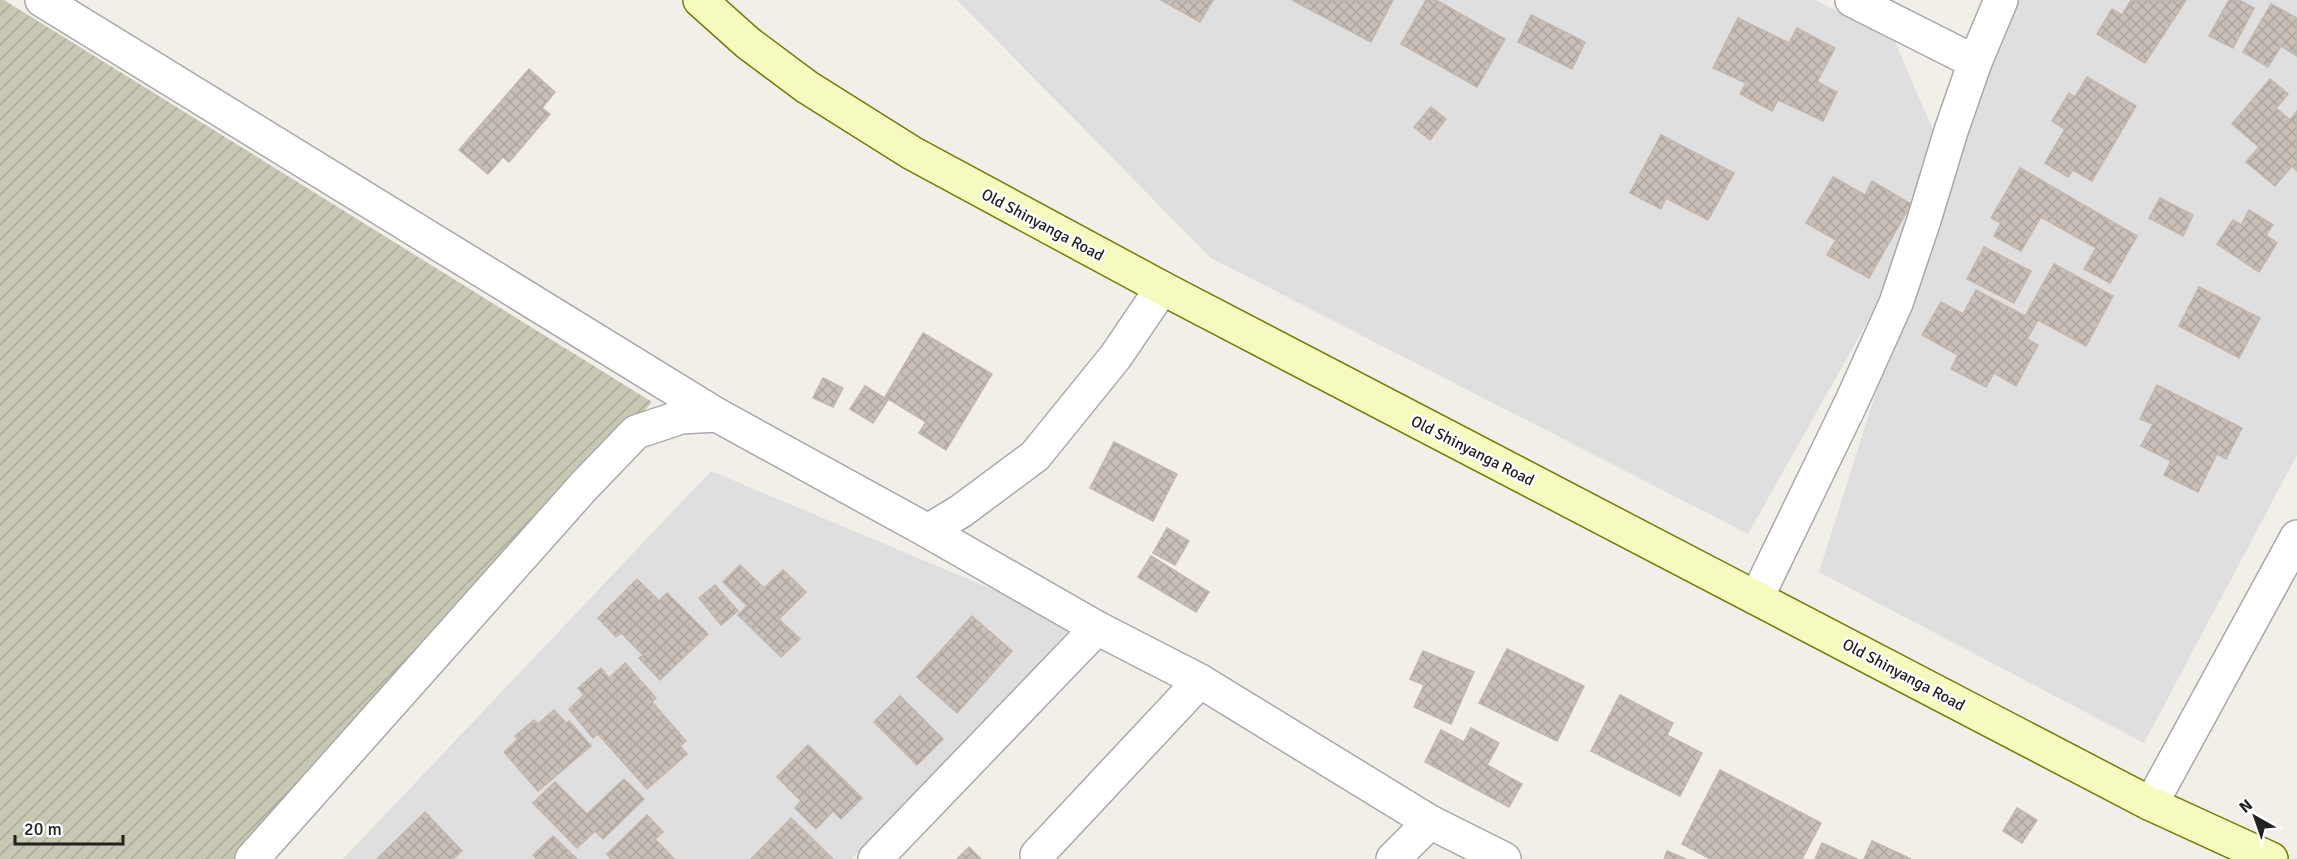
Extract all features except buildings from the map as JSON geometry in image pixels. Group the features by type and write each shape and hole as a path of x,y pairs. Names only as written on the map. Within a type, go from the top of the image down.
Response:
{"main road":[{"name":"Old Shinyanga Road","path":"700,0 748,43 807,87 912,153 1162,288 2151,804 2271,859"}],"street":[{"path":"42,0 717,415 928,531 1097,628 1200,681 1430,822 1504,859"},
{"path":"1852,0 1975,62"},
{"path":"1757,597 1852,401 1896,303 1951,130 1975,62 2001,0"},
{"path":"928,531 995,487 1035,456 1116,356 1162,288"},
{"path":"252,859 584,486 636,432 681,417 717,415"},
{"path":"2151,804 2297,537"},
{"path":"875,859 1097,628"},
{"path":"1037,855 1200,681"},
{"path":"1393,859 1430,822"}],"shaded area":[{"path":"0,0 4,0 652,402 251,859 0,859"},
{"path":"957,0 1816,0 1895,42 1937,139 1920,228 1748,534 1211,258"},
{"path":"2010,0 2297,0 2297,455 2144,743 1819,572 1984,50"},
{"path":"711,471 1075,624 852,859 343,859"}]}
